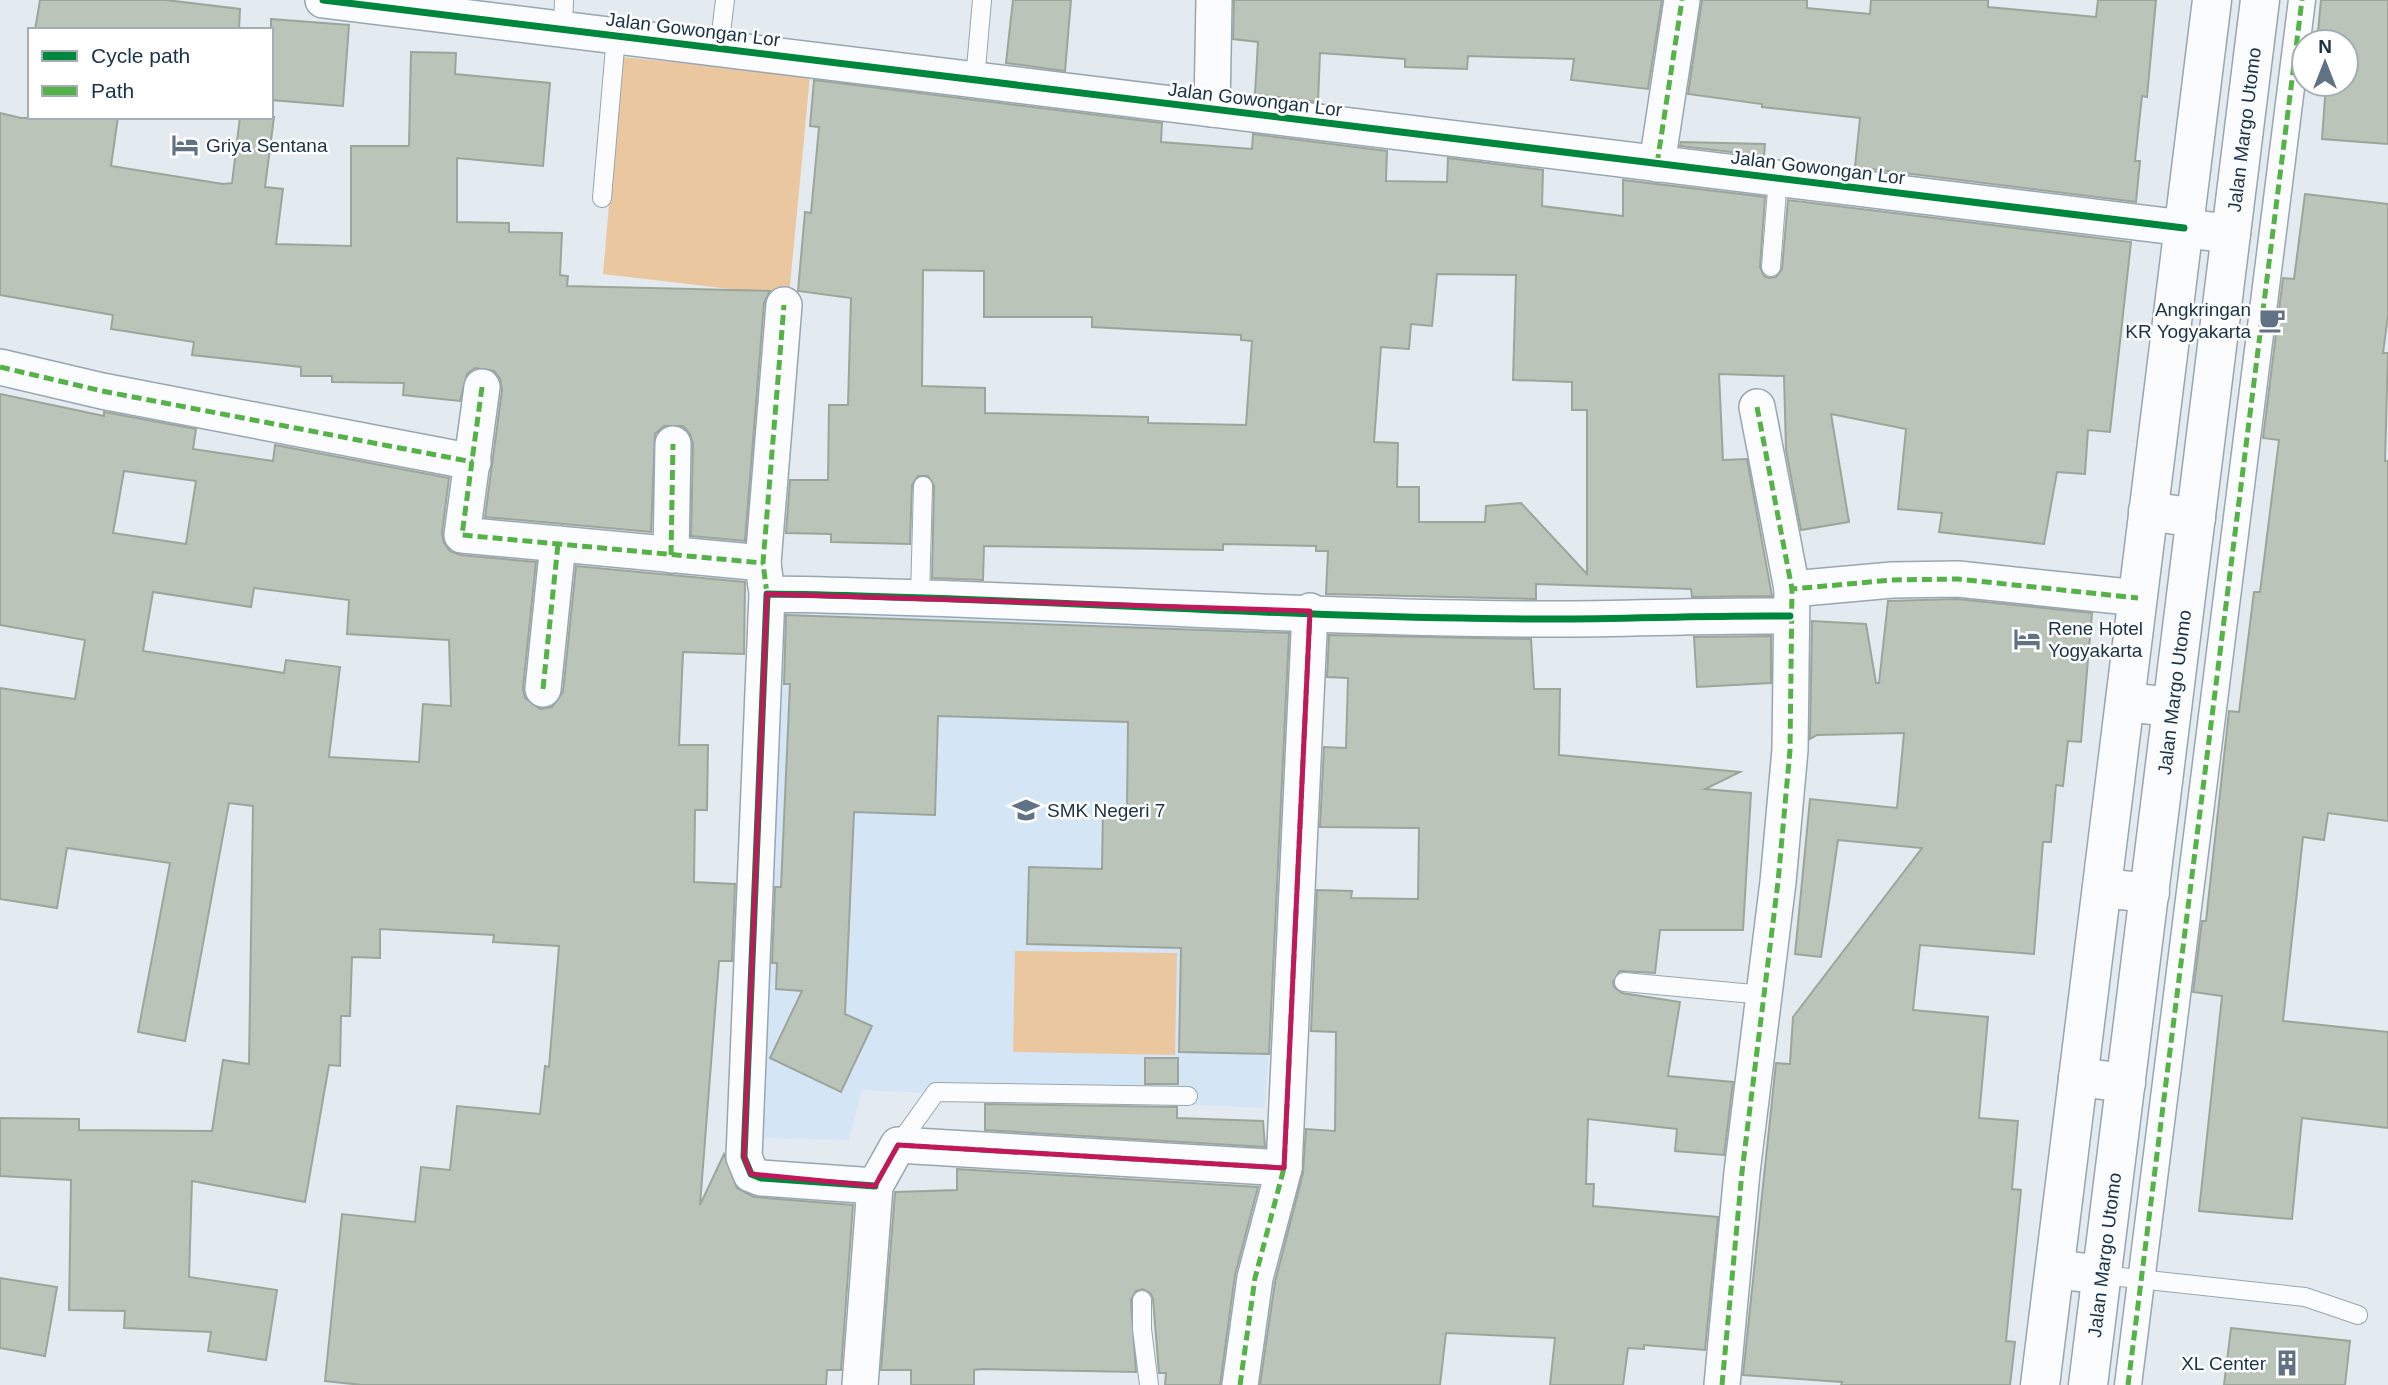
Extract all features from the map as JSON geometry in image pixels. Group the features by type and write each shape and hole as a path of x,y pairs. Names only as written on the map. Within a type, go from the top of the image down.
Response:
{"main road":[{"path":"2040,1385 2212,0"},
{"name":"Jalan Margo Utomo","path":"2088,1385 2260,0"},
{"path":"2184,228 2231,234"},
{"path":"2148,511 2196,517"},
{"path":"2125,702 2172,707"},
{"path":"2102,888 2150,893"},
{"path":"2078,1077 2126,1083"},
{"path":"2055,1269 2102,1275"}],"street":[{"name":"Jalan Gowongan Lor","path":"323,0 563,15 616,36 2184,228"},
{"path":"1212,109 1214,0"},
{"path":"1657,164 1682,0"},
{"path":"2129,1385 2302,0"},
{"path":"784,305 765,579 744,1157 751,1174 761,1178 875,1186"},
{"path":"0,367 102,391 472,462"},
{"path":"482,387 462,535 671,555 765,579 920,596 1552,619 1670,615 1791,603 1892,580 1958,579 2138,598"},
{"path":"1722,1385 1778,882 1790,750 1791,603 1758,407"},
{"path":"671,555 674,444"},
{"path":"543,690 558,544"},
{"path":"1240,1385 1255,1278 1284,1168 1310,611"},
{"path":"860,1385 875,1186 898,1145 1284,1168"}],"lane":[{"path":"719,49 725,0"},
{"path":"975,80 982,0"},
{"path":"602,198 616,36"},
{"path":"1771,267 1778,178"},
{"path":"920,596 923,486"},
{"path":"1624,982 1764,995"},
{"path":"898,1145 936,1092 1188,1096"},
{"path":"2102,1275 2305,1297 2358,1315"},
{"path":"1142,1300 1142,1329 1149,1385"}],"highlighted area":[{"path":"767,594 1310,611 1284,1168 898,1145 875,1186 761,1178 751,1174 744,1157"}],"shaded area":[{"path":"622,57 810,76 789,296 603,274"},
{"name":"SMK Negeri 7","path":"778,596 1295,616 1265,1108 862,1090 849,1140 764,1138 753,1134"},
{"path":"1015,951 1177,953 1175,1055 1013,1052"}],"building":[{"path":"40,0 166,0 240,9 239,28 35,28"},
{"path":"1013,0 1071,0 1065,71 1006,63"},
{"path":"1234,0 1662,0 1648,89 1571,80 1574,59 1468,56 1467,69 1405,67 1405,59 1320,53 1318,102 1255,94 1258,42 1233,39"},
{"path":"1702,0 1807,0 1807,8 1870,14 1871,0 1988,0 1988,7 2096,17 2098,0 2156,0 2147,97 2142,96 2135,161 2140,161 2136,202 1855,167 1860,118 1762,107 1762,104 1688,94"},
{"path":"2321,0 2388,0 2388,144 2322,139 2325,98 2360,98 2360,28 2318,28"},
{"path":"271,19 349,25 343,106 273,100"},
{"path":"411,52 456,53 455,74 550,83 543,166 457,158 457,222 509,223 509,232 562,233 560,275 568,276 567,286 770,291 764,303 745,541 691,536 693,444 690,434 683,426 664,426 655,434 651,532 485,517 502,390 500,379 494,371 475,368 467,374 460,401 403,395 404,383 332,382 332,376 301,376 301,367 192,355 194,342 111,329 113,315 0,295 0,113 28,119 118,119 111,166 223,184 232,183 240,119 274,117 265,187 283,189 276,244 351,246 351,146 409,146"},
{"path":"814,80 1162,123 1161,142 1252,149 1253,134 1387,151 1386,181 1447,182 1448,158 1543,170 1542,206 1623,216 1623,180 1765,197 1760,267 1764,276 1769,278 1776,277 1782,269 1788,200 2131,242 2110,432 2088,430 2085,474 2057,472 2044,544 1939,532 1942,513 1898,509 1906,429 1831,414 1849,522 1801,530 1786,450 1784,376 1719,374 1723,460 1747,459 1772,596 1692,597 1691,589 1536,584 1536,599 1326,594 1328,551 1316,551 1316,546 1223,544 1223,550 984,546 983,580 932,578 934,486 928,476 918,476 912,485 910,544 831,542 831,534 786,533 790,480 828,480 829,405 848,405 851,298 798,291 805,212 811,213 819,127 810,126","holes":["923,270 984,271 984,317 1092,317 1092,327 1241,335 1241,340 1252,341 1246,425 1148,423 1148,417 985,413 985,388 922,386","1437,274 1516,275 1513,380 1572,382 1572,410 1587,410 1587,574 1521,503 1486,506 1485,522 1419,522 1419,487 1397,487 1398,443 1374,442 1381,347 1409,349 1411,324 1432,326"]},
{"path":"1681,142 1765,144 1764,156 1680,146"},
{"path":"2305,194 2388,204 2388,315 2383,353 2388,353 2385,461 2388,461 2388,821 2328,813 2324,840 2303,837 2283,1021 2388,1032 2388,1128 2302,1118 2292,1219 2199,1211 2222,996 2193,992 2202,921 2206,921 2229,711 2239,712 2254,592 2260,592 2279,440 2263,438 2283,278 2294,279"},
{"path":"0,394 104,416 104,412 196,429 193,449 273,461 275,445 449,478 442,533 444,543 450,551 460,555 536,562 523,688 525,698 540,709 552,707 563,692 576,566 745,582 744,654 683,652 679,745 708,745 707,810 695,810 694,882 735,884 732,961 719,961 700,1205 724,1154 737,1188 754,1197 853,1205 841,1370 827,1370 826,1385 362,1385 325,1381 342,1214 415,1222 421,1167 450,1170 457,1106 540,1114 545,1066 549,1067 559,946 493,942 494,935 380,929 380,958 352,957 350,1016 341,1016 340,1066 329,1065 305,1202 192,1181 189,1277 277,1290 266,1360 208,1351 211,1332 124,1328 125,1311 69,1310 71,1180 0,1176 0,1118 79,1119 79,1130 212,1131 223,1060 249,1064 253,806 229,803 185,1041 138,1032 170,863 67,848 57,908 0,899 0,688 75,699 85,640 0,625","holes":["124,471 196,481 186,544 113,533","254,588 349,600 347,634 449,640 451,706 423,704 419,762 329,757 340,667 286,660 284,673 143,651 153,592 251,607"]},
{"path":"1957,599 2092,613 2081,742 2068,741 2063,786 2056,785 2051,842 2043,842 2034,954 1920,945 1913,1010 1988,1017 1979,1118 2018,1121 2012,1189 2021,1190 2006,1341 2015,1342 2010,1385 1841,1385 1842,1382 1743,1375 1776,1063 1790,1064 1793,1017 1922,848 1838,840 1821,957 1795,954 1810,799 1897,808 1904,733 1817,735 1810,739 1812,621 1866,624 1876,683 1879,683 1888,601"},
{"path":"786,615 1289,633 1269,1054 1179,1052 1181,948 1027,944 1029,867 1102,869 1103,812 1127,812 1128,722 938,716 935,815 854,812 845,1014 872,1026 841,1092 770,1058 802,991 776,989 777,963 772,963 775,887 781,887 790,684 784,684"},
{"path":"1329,635 1531,639 1534,689 1560,689 1559,755 1740,772 1705,789 1751,793 1743,930 1660,930 1655,973 1620,971 1613,982 1614,987 1622,993 1680,1002 1668,1076 1733,1082 1724,1155 1675,1151 1677,1129 1588,1119 1586,1184 1594,1184 1593,1206 1718,1217 1705,1350 1644,1345 1644,1349 1628,1348 1623,1385 1550,1385 1555,1338 1446,1333 1440,1385 1260,1385 1275,1282 1303,1173 1306,1129 1335,1131 1336,1032 1311,1031 1317,890 1352,891 1351,898 1418,899 1419,828 1320,827 1324,747 1346,748 1348,678 1327,677"},
{"path":"1771,636 1771,683 1697,687 1694,637"},
{"path":"1145,1058 1178,1058 1178,1084 1145,1084"},
{"path":"985,1104 1177,1107 1177,1118 1263,1121 1265,1147 985,1130"},
{"path":"957,1169 1258,1187 1235,1275 1220,1385 1165,1385 1166,1373 1159,1373 1153,1299 1151,1294 1143,1289 1136,1291 1131,1300 1136,1372 982,1369 974,1370 974,1385 911,1385 911,1370 881,1370 895,1192 957,1190"},
{"path":"0,1278 57,1287 45,1356 0,1348"},
{"name":"XL Center","path":"2231,1328 2350,1341 2345,1385 2224,1385"}],"marked path":[{"path":"1657,164 1682,0"},
{"path":"2128,1385 2302,0"},
{"path":"767,594 763,563 784,305"},
{"path":"0,367 102,391 473,462"},
{"path":"482,387 462,535 763,563"},
{"path":"1757,407 1792,589"},
{"path":"671,555 673,444"},
{"path":"543,689 558,544"},
{"path":"1722,1385 1742,1172 1778,882 1790,750 1792,589 1892,580 1958,579 2138,598"},
{"path":"868,1185 875,1186 898,1145 1284,1168 1310,611"},
{"path":"1240,1385 1255,1278 1284,1168"}],"cycle path":[{"path":"323,0 2184,228"},
{"path":"875,1186 761,1178 751,1174 744,1157 767,594 963,599 1356,616 1582,619 1790,616"}],"place":[{"name":"Griya Sentana","path":"185,145"},
{"name":"Angkringan KR Yogyakarta","path":"2272,320"},
{"name":"Rene Hotel Yogyakarta","path":"2027,639"},
{"name":"SMK Negeri 7","path":"1026,810"},
{"name":"XL Center","path":"2287,1363"}]}
